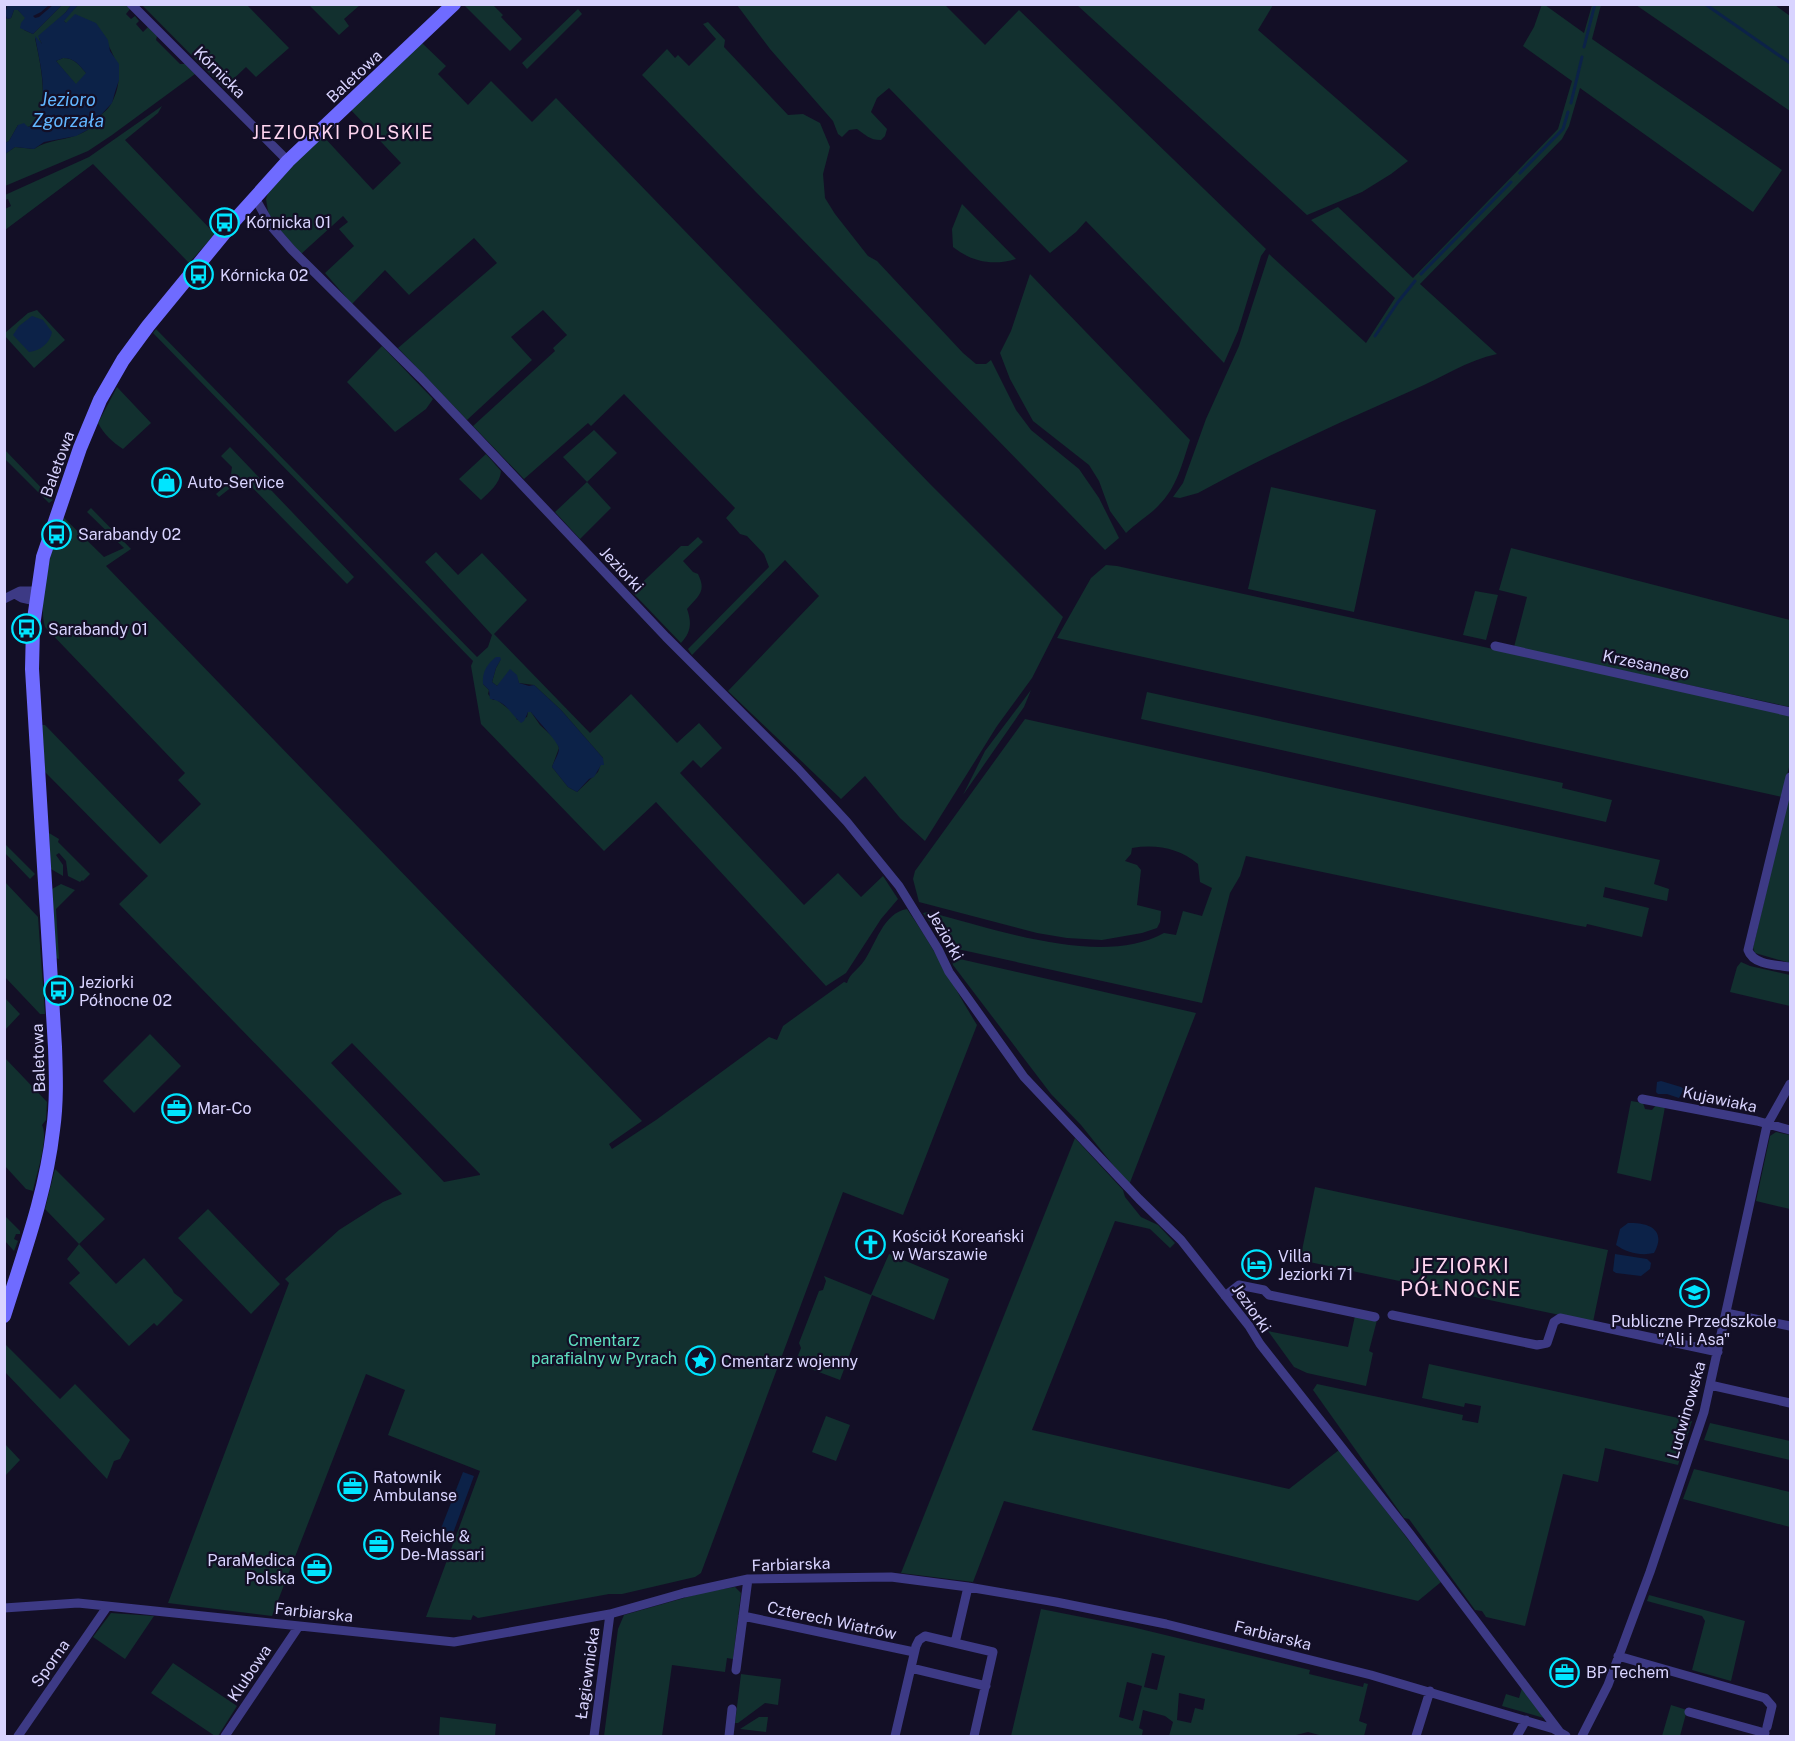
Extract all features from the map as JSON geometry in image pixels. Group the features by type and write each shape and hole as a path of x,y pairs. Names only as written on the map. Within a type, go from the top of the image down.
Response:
{"street":[{"name":"Kórnicka","path":"131,4 288,161"},
{"name":"Baletowa","path":"4,1316 45,1179 56,1099 55,1047 32,669 36,596 41,564 51,530 89,425 107,387 148,326 288,161 454,4"},
{"name":"Jeziorki","path":"255,198 271,226 292,250 421,378 666,638 798,769 847,822 899,886 950,972 1024,1077 1139,1199 1181,1240 1563,1734"},
{"path":"4,599 27,590 32,591 36,596"},
{"name":"Krzesanego","path":"1495,646 1791,712"},
{"path":"1791,777 1748,950 1749,955 1758,961 1791,967"},
{"name":"Ludwinowska","path":"1582,1737 1608,1685 1704,1412 1767,1125 1791,1084"},
{"name":"Kujawiaka","path":"1642,1099 1757,1121 1791,1130"},
{"path":"1225,1296 1239,1285 1264,1290 1269,1295 1375,1317"},
{"path":"1726,1313 1791,1326"},
{"path":"1392,1315 1537,1346 1547,1343 1554,1322 1560,1318 1718,1352"},
{"path":"1710,1385 1791,1402"},
{"name":"Farbiarska","path":"4,1608 78,1603 454,1642 610,1614 684,1593 748,1579 891,1577 968,1587 1101,1610 1166,1624 1430,1691 1526,1720 1563,1734"},
{"path":"736,1670 748,1579"},
{"path":"955,1643 968,1587"},
{"name":"Sporna","path":"18,1737 107,1607"},
{"name":"Łagiewnicka","path":"594,1737 610,1614"},
{"name":"Czterech Wiatrów","path":"743,1616 914,1652"},
{"name":"Klubowa","path":"225,1737 299,1626"},
{"name":"Czterech Wiatrów","path":"895,1737 914,1652 919,1640 925,1636 993,1652 974,1737"},
{"path":"1618,1656 1765,1698 1772,1706 1766,1730 1689,1712"},
{"path":"911,1668 986,1686"},
{"path":"1416,1737 1430,1691"},
{"path":"729,1737 732,1709"},
{"path":"1517,1737 1526,1720"}],"green space":[{"path":"360,4 344,19 349,26 339,35 309,5"},
{"path":"1542,4 1584,33 1592,5 1601,5 1592,39 1782,170 1753,212 1580,88 1569,126 1562,139 1420,284 1497,354 1465,365 1304,439 1198,493 1180,498 1173,497 1183,483 1206,419 1239,346 1269,254 1366,343 1395,298 1311,220 1338,207 1413,278 1558,129 1572,81 1523,46 1534,27"},
{"path":"62,5 71,5 39,38 42,44 35,38 43,86 41,111 36,121 28,127 18,125 9,141 5,143 4,15 7,19 11,18 14,10 18,10 26,18 24,30 33,34"},
{"path":"78,5 126,5 130,9 126,14 131,19 135,16 139,21 136,24 143,32 148,27 157,36 156,40 180,64 185,64 195,74 88,151 5,186 5,154 15,147 34,149 45,143 76,136 85,131 108,108 116,92 118,71 116,62 95,23 66,23 63,20"},
{"path":"142,5 247,5 289,48 256,77 246,67 224,88"},
{"path":"464,5 493,5 522,39 510,51"},
{"path":"737,5 945,5 985,45 1019,10 1266,249 1261,256 1238,331 1224,363 1086,221 1050,253 889,88 877,98 871,112 887,129 885,136 881,140 873,139 857,129 849,130 842,137 838,134 833,121 770,49"},
{"path":"1077,5 1273,5 1258,30 1408,161 1362,192 1307,215"},
{"path":"1636,5 1775,5 1790,16 1790,111"},
{"path":"578,9 582,14 527,69 522,63"},
{"path":"708,22 725,40 724,47 788,115 803,114 820,123 830,147 823,174 825,198 835,214 868,256 877,261 963,353 976,364 986,364 991,360 1016,410 1031,430 1079,469 1099,498 1119,538 1105,550 642,75 667,49 675,58 678,55 689,66 716,39 703,24"},
{"path":"422,43 446,66 438,74 468,105 491,81 532,122 556,98 931,485 1063,617 1032,678 997,726 925,841 900,818 865,776 841,799 728,691 819,596 785,560 692,655 688,649 769,567 764,554 747,536 740,534 726,518 735,508 624,394 591,426 588,423 524,479 473,426 555,351 553,348 567,335 543,310 511,337 532,360 467,420 398,348 497,263 474,238 409,295 385,270 352,304 325,273 354,246 339,229 348,222 343,216 301,254 269,217 266,199 268,193 323,136 373,190 401,163 351,110"},
{"path":"63,58 74,61 87,74 76,85 56,61"},
{"path":"162,106 158,113 125,140 215,234 189,263 93,164 5,230 5,209 11,206 8,199 5,200 5,195 89,157"},
{"path":"962,204 1016,259 999,262 983,261 968,256 953,247 952,229"},
{"path":"1030,274 1190,440 1170,491 1155,509 1126,533 1110,511 1099,481 1089,465 1033,421 1010,379 1000,353 1011,331"},
{"path":"37,310 65,340 34,368 5,336 5,333 28,313"},
{"path":"156,329 477,657 488,647 492,635 425,562 436,552 458,575 482,553 527,600 494,634 590,733 631,694 677,743 699,723 722,748 701,768 693,760 680,773 804,905 838,873 861,897 883,876 898,899 881,919 846,973 826,986 656,802 604,851 481,724 471,666 473,661 153,333","holes":["501,659 492,682 497,686 502,681 517,678 519,683 534,685 561,710 603,758 598,772 577,792 568,787 552,767 559,748 556,740 540,725 531,712 528,712 527,717 517,720 515,714 497,700 493,700 488,694 489,690 483,684"]},
{"path":"382,346 433,399 426,409 395,432 347,382"},
{"path":"117,387 151,423 123,449 115,444 98,423"},
{"path":"594,430 617,453 587,482 563,457"},
{"path":"230,447 354,577 347,584 243,478 219,497 216,494 230,482 232,467 221,456"},
{"path":"4,450 53,500 49,503 5,459"},
{"path":"486,454 501,471 496,484 481,500 459,479"},
{"path":"587,482 611,508 580,539 555,512"},
{"path":"1271,487 1376,510 1354,612 1248,589"},
{"name":"Cmentarz parafialny w Pyrach","path":"91,508 131,549 106,566 642,1121 609,1144 612,1149 656,1120 769,1037 777,1040 783,1026 844,982 847,983 864,961 886,923 892,916 907,909 977,1025 903,1215 843,1192 701,1573 695,1577 622,1594 609,1594 478,1618 473,1615 471,1620 426,1617 480,1471 388,1435 405,1390 366,1374 272,1616 168,1603 289,1283 285,1279 339,1230 383,1202 402,1194 119,904 148,876 45,772 42,725 45,725 160,844 201,804 178,780 185,773 45,627 43,603 45,588 51,556 63,517 104,557 124,548 87,512","holes":["352,1043 480,1174 444,1182 331,1063"]},
{"path":"698,537 703,542 683,561 698,574 702,585 698,597 687,609 690,627 681,643 632,592 681,546 688,546"},
{"path":"1511,548 1790,620 1790,707 1514,647 1527,597 1499,590"},
{"path":"1106,565 1783,713 1790,716 1790,763 1782,797 1057,638 1091,578"},
{"path":"1475,591 1498,595 1486,640 1463,635"},
{"path":"1031,690 1024,707 963,795 985,751"},
{"path":"1147,692 1563,783 1562,788 1612,800 1606,822 1141,719"},
{"path":"1025,719 1660,860 1654,884 1669,889 1667,901 1605,887 1603,897 1649,908 1642,937 1246,856 1240,876 1230,893 1202,1003 953,948 945,943 923,913 928,912 1047,942 1110,947 1138,943 1164,933 1176,935 1183,911 1202,916 1212,888 1200,882 1198,864 1183,854 1167,848 1132,848 1131,854 1125,861 1137,865 1141,870 1137,905 1161,911 1160,922 1157,928 1142,933 1102,940 1037,933 919,902 913,879 915,871"},
{"path":"1790,791 1790,963 1755,953 1753,948"},
{"path":"49,833 59,839 58,842 90,874 83,881 80,882 68,876 66,861 59,853 56,855 63,865 63,876 51,869"},
{"path":"4,843 35,874 30,879 5,853"},
{"path":"5,882 38,917 45,1014 40,1014 5,977"},
{"path":"61,884 75,890 56,909 59,959 56,958 52,889"},
{"path":"951,957 1196,1013 1129,1185 1081,1125 1051,1094 953,965"},
{"path":"1741,962 1790,975 1790,1006 1730,992 1737,967"},
{"path":"5,998 20,1014 5,1030"},
{"path":"150,1034 181,1066 134,1113 103,1081"},
{"path":"5,1058 47,1102 46,1120 42,1125 43,1148 33,1191 26,1189 5,1166"},
{"path":"1631,1101 1643,1103 1645,1109 1652,1110 1656,1105 1665,1107 1651,1181 1617,1173"},
{"path":"1776,1132 1790,1135 1790,1209 1756,1201 1770,1136"},
{"path":"1075,1138 1123,1190 1125,1197 1141,1217 1158,1225 1175,1243 1170,1248 1150,1229 1115,1221 1032,1430 1289,1489 1339,1450 1441,1582 1418,1601 1004,1501 973,1582 901,1573"},
{"path":"55,1169 105,1219 79,1244 45,1209"},
{"path":"1315,1187 1608,1250 1593,1322 1300,1260"},
{"path":"208,1209 280,1284 251,1314 178,1238"},
{"path":"4,1215 20,1231 14,1239 18,1241 14,1251 5,1241"},
{"path":"79,1244 116,1284 144,1258 174,1293 183,1300 157,1326 154,1323 129,1346 69,1283 80,1273 67,1259"},
{"path":"889,1254 949,1279 934,1320 872,1295 840,1380 795,1363 801,1348 799,1343 819,1291 823,1290 826,1281 824,1276 871,1295"},
{"path":"1355,1316 1377,1320 1369,1351 1373,1353 1366,1386 1307,1373 1294,1367 1268,1331 1348,1347"},
{"path":"4,1343 60,1399 75,1384 130,1440 120,1459 114,1461 107,1479 5,1372"},
{"path":"1429,1364 1692,1421 1678,1465 1605,1448 1598,1482 1563,1474 1525,1626 1486,1617 1482,1611 1475,1610 1409,1519 1404,1518 1313,1390 1317,1384 1463,1415 1462,1420 1478,1423 1481,1406 1465,1403 1464,1407 1422,1398"},
{"path":"826,1416 850,1425 836,1461 812,1452"},
{"path":"1710,1423 1790,1441 1790,1460 1704,1440"},
{"path":"5,1444 20,1460 5,1476"},
{"path":"1694,1469 1790,1492 1790,1527 1683,1499"},
{"path":"735,1587 741,1593 733,1659 727,1658 725,1672 672,1665 662,1736 604,1736 618,1629 624,1615 705,1592"},
{"path":"1649,1595 1745,1621 1731,1681 1692,1670 1705,1621 1702,1616 1647,1601"},
{"path":"1041,1609 1132,1627 1310,1670 1309,1674 1363,1687 1364,1683 1368,1684 1359,1721 1367,1724 1364,1736 1323,1736 1308,1732 1292,1736 1169,1736 1173,1722 1165,1716 1143,1710 1139,1728 1143,1730 1142,1735 1149,1736 1011,1736","holes":["1152,1653 1165,1656 1157,1690 1144,1687","1127,1682 1142,1686 1133,1721 1119,1717","1179,1693 1205,1699 1203,1710 1195,1708 1191,1723 1177,1720"]},
{"path":"111,1613 154,1616 125,1659 93,1637"},
{"path":"173,1663 237,1706 218,1736 151,1693"},
{"path":"741,1674 781,1679 778,1705 765,1703 735,1723"},
{"path":"1522,1688 1544,1718 1502,1706 1506,1694 1519,1698"},
{"path":"1671,1705 1687,1710 1680,1736 1662,1736"},
{"path":"440,1717 496,1724 495,1736 439,1736"},
{"path":"759,1717 768,1717 766,1732 740,1729"}],"water":[{"path":"5,5 49,5 33,16 35,18 53,5 62,5 33,34 20,28 25,18 18,10 14,10 11,18 7,19"},
{"name":"Jezioro Zgorzała","path":"71,5 78,5 64,21 66,23 75,14 96,23 108,40 110,51 119,64 119,80 112,103 93,127 76,136 44,142 34,149 15,147 5,154 5,143 9,141 18,125 24,123 28,127 33,125 42,104 43,82 35,36 42,44 38,36","holes":["63,58 76,62 86,73 76,84 56,61"]},
{"path":"32,316 43,320 52,332 44,346 29,352 13,335 19,326"},
{"path":"496,657 501,659 492,682 497,686 510,669 517,675 519,683 534,685 561,710 603,758 604,765 601,765 594,777 589,779 577,792 568,787 552,767 558,745 531,712 528,712 521,723 504,705 490,699 489,690 483,684 483,676 488,665"},
{"path":"1661,1081 1684,1089 1679,1098 1658,1094 1656,1092 1657,1082"},
{"path":"1628,1223 1643,1224 1654,1229 1658,1238 1654,1253 1634,1253 1616,1245 1620,1229"},
{"path":"1615,1254 1647,1259 1651,1263 1650,1269 1641,1276 1616,1273 1613,1271"},
{"path":"463,1472 474,1476 452,1536 440,1531"}],"waterway":[{"path":"1584,47 1595,4"},
{"path":"1705,4 1790,63"},
{"path":"1571,103 1582,57"},
{"path":"1520,173 1563,129 1568,112"},
{"path":"1421,274 1511,182"},
{"path":"1375,336 1415,281"}],"place":[{"name":"Kórnicka 01","path":"225,222"},
{"name":"Kórnicka 02","path":"199,275"},
{"name":"Auto-Service","path":"166,482"},
{"name":"Sarabandy 02","path":"57,534"},
{"name":"Sarabandy 01","path":"27,629"},
{"name":"Jeziorki Północne 02","path":"58,991"},
{"name":"Mar-Co","path":"176,1108"},
{"name":"Kościół Koreański w Warszawie","path":"871,1245"},
{"name":"Villa Jeziorki 71","path":"1257,1265"},
{"name":"Publiczne Przedszkole \"Ali i Asa\"","path":"1694,1293"},
{"name":"Cmentarz wojenny","path":"700,1361"},
{"name":"Ratownik Ambulanse","path":"352,1486"},
{"name":"Reichle & De-Massari","path":"379,1545"},
{"name":"ParaMedica Polska","path":"316,1569"},
{"name":"BP Techem","path":"1565,1672"}],"district":[{"name":"JEZIORKI POLSKIE","path":"343,133"},
{"name":"JEZIORKI PÓŁNOCNE","path":"1461,1278"}]}
